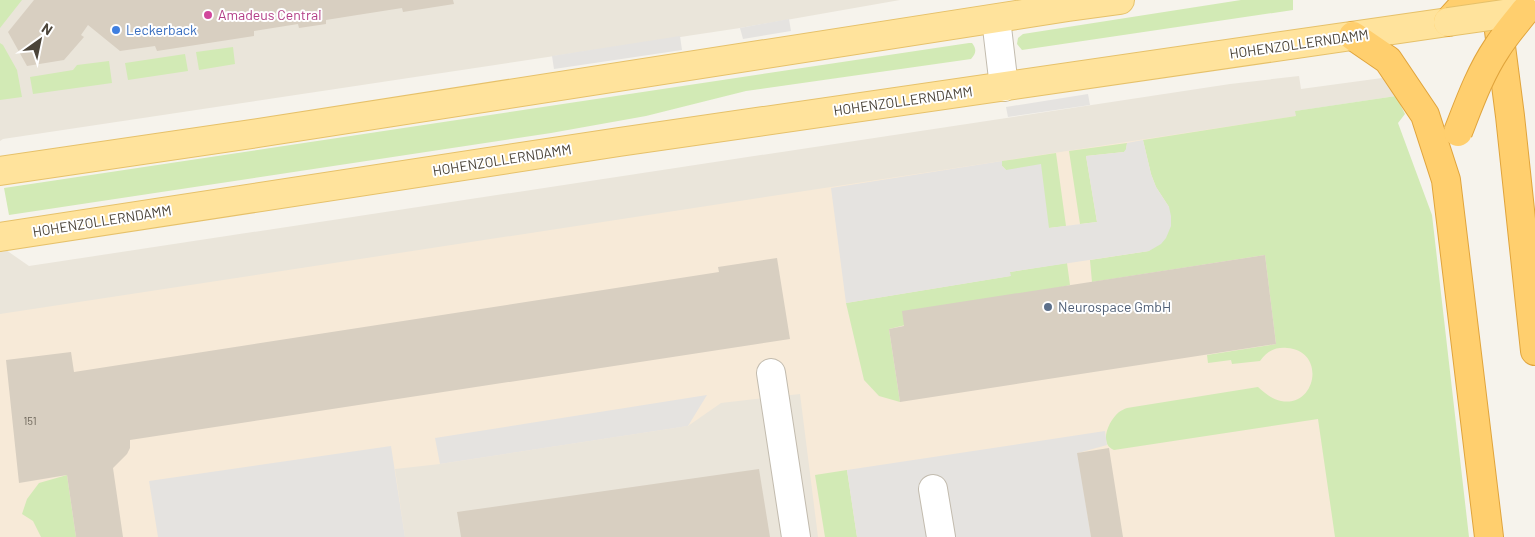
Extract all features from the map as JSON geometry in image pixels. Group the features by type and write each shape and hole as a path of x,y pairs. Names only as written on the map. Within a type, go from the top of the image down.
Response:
{"highway":[{"path":"1448,22 1468,0"},
{"path":"1496,0 1535,351"},
{"path":"1446,180 1458,132 1469,105 1494,53 1528,9"},
{"path":"1353,36 1388,60 1425,114 1446,180 1489,537"}],"main road":[{"path":"0,171 1120,0"},
{"name":"HOHENZOLLERNDAMM","path":"0,237 619,142 1528,9"}],"lane":[{"path":"996,19 1004,87"},
{"path":"771,373 796,537"},
{"path":"933,489 941,537"}],"shaded area":[{"path":"0,0 900,0 740,28 3,139 0,141"},
{"path":"789,19 791,31 743,39 740,28"},
{"path":"680,36 682,50 554,69 552,56"},
{"path":"1299,76 1301,89 1382,78 1396,96 1296,111 1360,537 0,537 0,251 6,250 29,266 1230,84"},
{"path":"1088,94 1090,105 1008,117 1006,107"},
{"path":"1296,116 1360,537 818,537 800,394 721,403 688,426 440,464 395,469 405,537 0,537 0,314"},
{"path":"1143,140 1151,174 1156,187 1169,207 1171,216 1171,226 1166,238 1161,244 1149,251 1010,272 1011,276 846,303 831,188 1002,161 1002,166 1006,170 1041,164 1049,228 1097,222 1086,156 1124,152 1127,143"},
{"path":"707,395 688,426 440,464 435,438"},
{"path":"1105,431 1107,445 1078,453 1091,537 857,537 847,470"},
{"path":"391,446 405,537 158,537 149,481"}],"green space":[{"path":"0,0 22,0 0,28"},
{"path":"1241,0 1293,0 1293,10 1022,50 1017,44 1018,38 1023,34"},
{"path":"0,43 17,70 22,97 0,100"},
{"path":"969,43 974,45 975,49 971,59 746,91 646,116 551,133 9,215 4,188"},
{"path":"233,47 235,64 199,70 196,52"},
{"path":"185,54 188,71 128,80 125,63"},
{"path":"109,61 112,83 33,94 30,77 73,70 77,65"},
{"path":"1396,96 1405,114 1398,123 1432,215 1469,537 1335,537 1318,419 1114,450 1109,447 1106,437 1109,426 1119,412 1127,408 1258,387 1274,399 1293,401 1302,396 1309,388 1312,378 1312,368 1308,359 1300,351 1287,348 1272,350 1260,361 1232,364 1231,360 1208,363 1207,355 1276,344 1265,255 1092,282 1090,260 1149,251 1169,207 1156,187 1143,140 1296,116 1295,111"},
{"path":"1127,143 1124,152 1086,156 1097,222 1080,224 1069,151"},
{"path":"1056,153 1066,226 1049,228 1002,166 1002,161"},
{"path":"1067,263 1070,285 889,329 900,402 879,396 864,380 846,303 1010,276 1010,272"},
{"path":"847,470 857,537 825,537 815,475"},
{"path":"67,475 76,537 41,537 33,521 22,514 27,499 39,483"}],"building":[{"path":"34,0 453,0 454,4 403,12 402,8 326,20 326,24 299,28 298,24 254,31 254,36 157,51 155,46 120,51 88,25 81,35 84,37 64,60 27,66 8,32"},
{"path":"1265,255 1276,344 900,402 889,329 904,326 902,311"},
{"path":"777,258 790,339 130,440 130,448 127,454 113,468 123,537 76,537 67,475 19,483 6,360 71,352 74,372 719,272 718,267"},
{"path":"1109,448 1123,537 1091,537 1077,453"},
{"path":"759,469 770,537 461,537 457,512"}],"place":[{"name":"Amadeus Central","path":"208,15"},
{"name":"Leckerback","path":"116,30"},
{"name":"Neurospace GmbH","path":"1048,307"}]}
